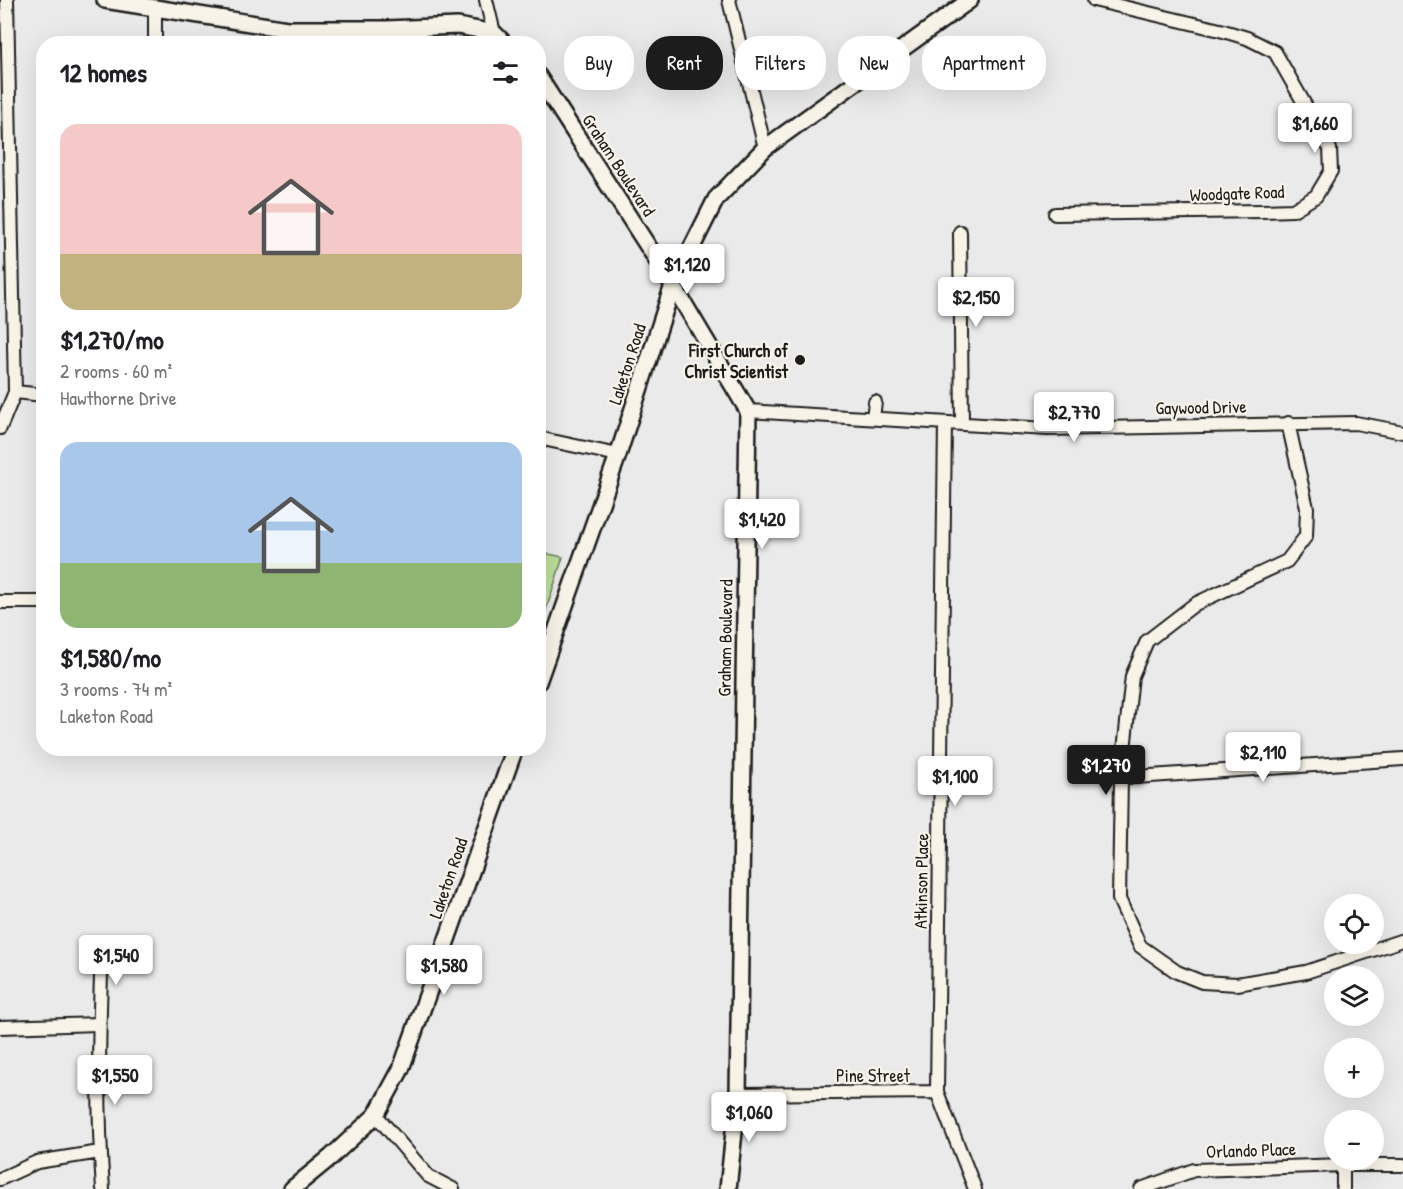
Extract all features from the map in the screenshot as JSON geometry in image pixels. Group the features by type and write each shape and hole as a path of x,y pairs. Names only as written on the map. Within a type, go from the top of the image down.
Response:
{"street":[{"path":"0,428 15,392 8,0"},
{"path":"105,0 154,9 178,6 287,29 386,36 458,26 494,33"},
{"path":"486,0 494,33 497,36"},
{"path":"729,0 765,148"},
{"name":"Laketon Road","path":"546,657 618,455 673,285 716,199 765,148 970,0"},
{"name":"Woodgate Road","path":"1055,214 1293,210 1316,196 1330,171 1330,149 1275,52 1247,38 1221,30 1094,0"},
{"path":"154,9 155,36"},
{"name":"Graham Boulevard","path":"546,88 673,285 748,411 738,1094 728,1189"},
{"path":"960,232 962,424"},
{"path":"15,392 36,394"},
{"path":"873,418 875,402"},
{"name":"Gaywood Drive","path":"748,411 1048,429 1356,423 1403,432"},
{"name":"Atkinson Place","path":"945,423 937,1092 975,1189"},
{"path":"1288,423 1307,508 1306,536 1287,561 1195,604 1148,641 1132,676 1122,778 1119,899 1140,946 1177,972 1202,982 1237,984 1306,972 1403,940"},
{"path":"546,440 618,455"},
{"path":"0,602 36,602"},
{"name":"Laketon Road","path":"292,1189 376,1115 401,1069 511,756"},
{"path":"1122,778 1403,759"},
{"path":"102,947 99,1024 100,1152 103,1189"},
{"path":"0,1027 99,1024"},
{"name":"Pine Street","path":"738,1094 937,1092"},
{"path":"376,1115 428,1176 453,1189"},
{"path":"0,1179 37,1162 100,1152"},
{"name":"Orlando Place","path":"1384,1165 1403,1165"},
{"name":"Orlando Place","path":"1142,1189 1194,1170 1324,1166"},
{"path":"1343,1170 1343,1189"}],"green space":[{"path":"546,554 563,557 546,610"}],"place":[{"name":"First Church of Christ Scientist","path":"800,360"}]}
